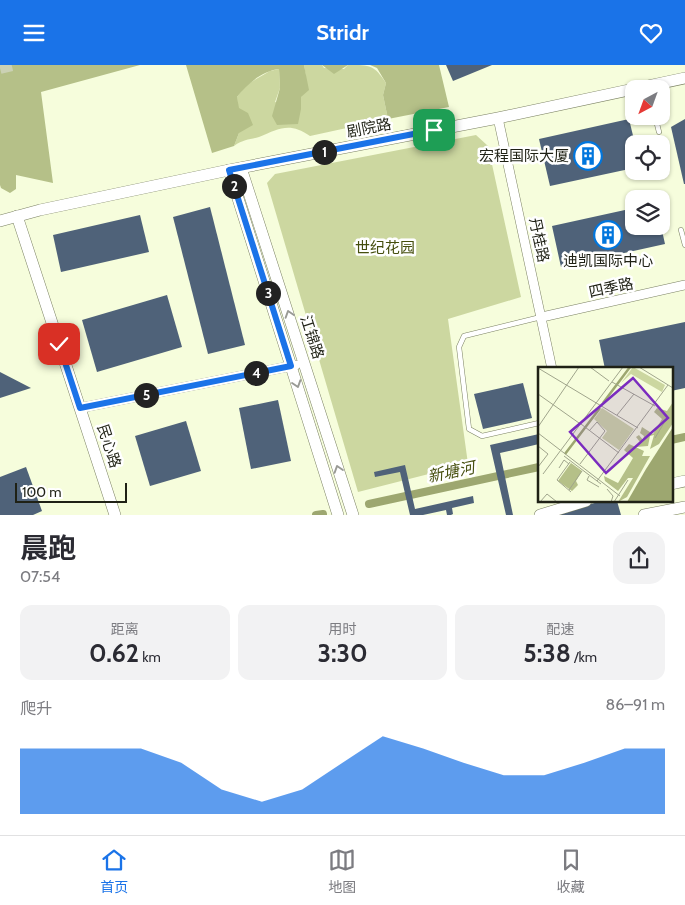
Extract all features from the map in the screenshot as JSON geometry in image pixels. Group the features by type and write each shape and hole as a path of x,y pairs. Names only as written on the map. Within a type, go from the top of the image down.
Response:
{"street":[{"name":"剧院路","path":"670,82 685,78"},
{"name":"剧院路","path":"0,221 235,169 625,92"},
{"name":"丹桂路","path":"498,118 552,367"},
{"name":"江锦路","path":"235,169 305,362 353,515"},
{"name":"江锦路","path":"235,169 291,366 338,515"},
{"name":"民心路","path":"17,216 115,515"},
{"name":"四季路","path":"542,317 685,285"},
{"path":"80,408 305,362"},
{"path":"672,483 685,481"},
{"path":"540,515 578,503"},
{"path":"644,515 685,507"}],"lane":[{"path":"657,125 659,132"},
{"path":"681,230 685,245"},
{"path":"538,423 482,435 469,429 459,347 464,335 542,317"}],"green space":[{"path":"0,65 140,65 41,92 53,183 16,175 16,189 10,193 1,188 0,185"},
{"path":"186,65 304,65 309,90 301,97 298,124 277,125 272,116 280,88 279,69 267,72 245,87 237,97 239,108 248,113 253,125 239,133 234,146 212,153"},
{"path":"304,65 322,65 324,68 344,69 348,65 362,65 375,69 386,83 383,95 388,119 310,136 297,129 279,129 234,146 239,133 237,97 246,85 270,71 279,69 280,88 275,102 301,109 301,97 306,77"},
{"path":"322,65 348,65 334,74"},
{"path":"370,65 439,65 449,107 388,119 383,95 386,83 377,68"},
{"name":"世纪花园","path":"476,135 488,146 521,297 448,319 468,464 358,492 267,183 275,174"}],"building":[{"path":"446,65 492,65 453,81"},
{"path":"685,119 685,184 684,184 671,127"},
{"name":"宏程国际大厦","path":"625,120 625,125 630,125 633,135 625,135 625,170 550,186 539,139"},
{"path":"210,207 245,345 208,354 173,217"},
{"name":"迪凯国际中心","path":"625,210 625,235 663,235 665,244 561,267 552,226"},
{"path":"140,215 149,252 61,272 53,235"},
{"path":"167,295 182,347 97,372 82,320"},
{"path":"685,322 685,388 672,391 672,367 605,367 599,340"},
{"path":"0,372 31,388 0,398"},
{"path":"523,383 532,418 483,429 474,394"},
{"path":"278,400 291,461 251,469 239,408"},
{"path":"186,421 201,471 150,486 135,436"},
{"path":"538,434 538,444 500,453 513,515 506,515 490,445"},
{"path":"405,465 415,509 473,496 474,503 452,508 453,514 451,515 447,515 446,510 423,515 410,515 400,472 375,477 374,472"},
{"path":"26,467 42,511 33,515 0,515 0,477"},
{"path":"595,503 618,503 621,515 545,515"}],"waterway":[{"name":"新塘河","path":"672,440 685,437"},
{"name":"新塘河","path":"369,504 538,467"},
{"name":"新塘河","path":"316,515 323,514"}],"tunnel":[{"path":"0,68 12,65"}],"place":[{"name":"宏程国际大厦","path":"588,156"},
{"name":"迪凯国际中心","path":"608,235"}],"route":[{"path":"59,344 80,408 291,366 229,170 434,130"}]}
